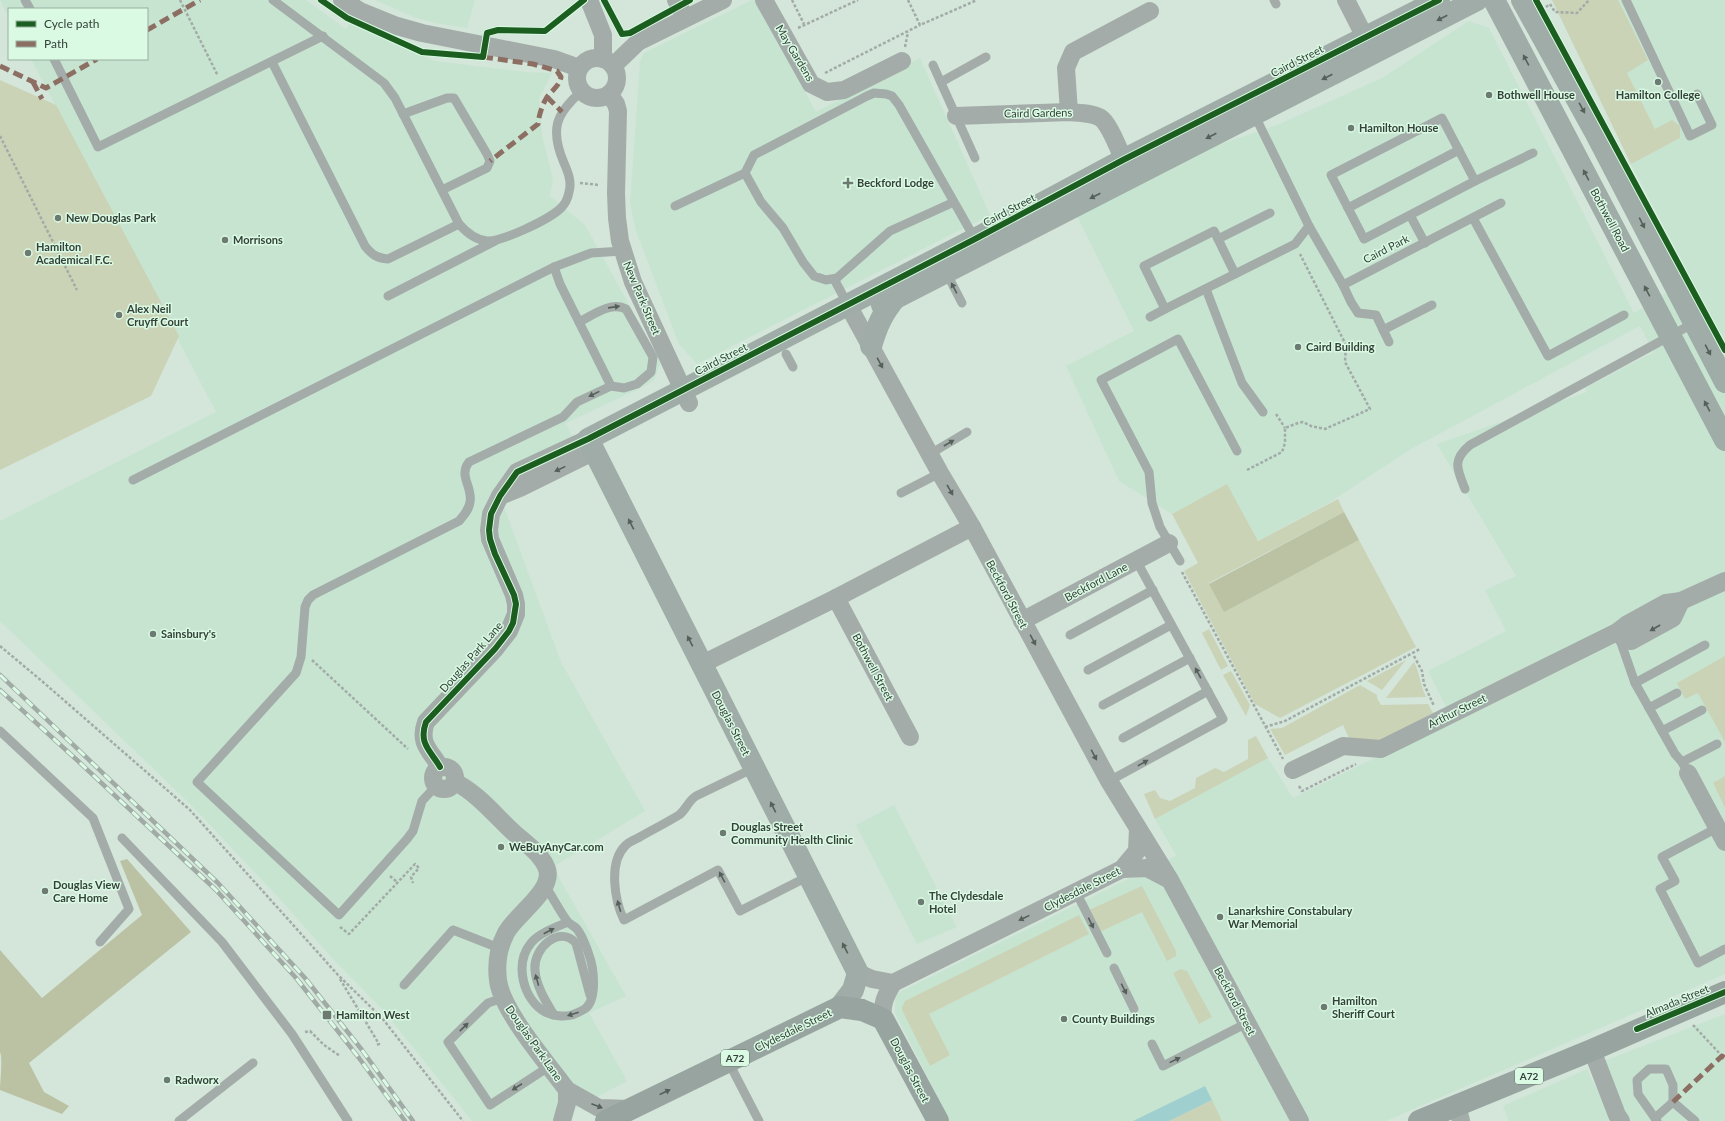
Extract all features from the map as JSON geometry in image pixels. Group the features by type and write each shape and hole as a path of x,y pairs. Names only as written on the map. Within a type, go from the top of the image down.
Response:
{"main road":[{"name":"Almada Street","path":"1419,1121 1459,1113 1592,1050 1725,992"},
{"name":"Clydesdale Street","path":"606,1121 840,1007 862,1010 883,1019"},
{"name":"Douglas Street","path":"883,1019 938,1121"}],"street":[{"path":"342,0 367,14 397,26 422,33 554,59 579,68"},
{"path":"589,0 603,35 608,63 617,74 617,84 609,94 604,97 595,98 585,94 577,82 579,68 590,59 608,63 638,42 723,0"},
{"path":"676,0 685,18"},
{"name":"May Gardens","path":"764,0 811,84 827,92 844,90 902,61"},
{"path":"1346,0 1370,45"},
{"name":"Caird Street","path":"1127,168 1254,114 1370,45 1439,0"},
{"name":"Caird Street","path":"592,445 979,246 1127,168 1370,45 1477,0"},
{"name":"Bothwell Road","path":"1494,0 1670,335 1722,429"},
{"path":"1534,5 1595,132 1725,382"},
{"path":"1069,112 1066,68 1073,52 1150,11"},
{"name":"New Park Street","path":"609,94 616,104 618,111 616,186 617,218 623,251 633,282 686,397"},
{"name":"Caird Gardens","path":"956,116 1069,112 1084,113 1102,119 1109,129 1127,168"},
{"name":"Caird Street","path":"686,397 790,361 852,311 896,297 946,272 979,246"},
{"path":"871,346 879,320 896,297"},
{"name":"Beckford Street","path":"852,311 940,473 972,527 1109,782 1170,880 1300,1121"},
{"name":"Douglas Park Lane","path":"562,1121 567,1103 567,1090 525,1033 503,998 498,981 497,961 499,948 506,932 546,887 548,876 547,869 533,850 471,792 455,782 455,775 453,771 447,767 440,767 425,744 424,732 426,722 495,649 509,631 516,614 514,594 495,554 490,539 489,530 491,514 500,496 520,488 592,445"},
{"name":"Douglas Street","path":"592,445 858,974"},
{"path":"702,664 836,598 972,527"},
{"name":"Beckford Lane","path":"1022,622 1169,543"},
{"path":"1617,632 1624,639 1631,641 1673,618 1681,601 1725,581"},
{"name":"Bothwell Street","path":"836,598 910,737"},
{"name":"Arthur Street","path":"1293,773 1343,746 1381,749 1440,718 1617,632"},
{"path":"440,767 433,776 436,786 447,789 453,786 455,782"},
{"path":"1685,768 1721,835"},
{"name":"Clydesdale Street","path":"893,983 1122,869 1137,851 1138,829"},
{"path":"1122,869 1147,868 1170,880"},
{"path":"840,1007 853,990 858,974 872,979 893,983 885,996 882,1009 883,1019"},
{"path":"1592,1050 1617,1116 1622,1121"},
{"path":"567,1090 599,1108 630,1109"}],"lane":[{"path":"273,0 384,83 395,98 459,224 466,232 475,238 485,241 497,241"},
{"path":"1626,0 1690,136 1712,125 1697,94"},
{"path":"55,60 98,146 323,36"},
{"path":"941,82 986,57"},
{"path":"272,62 365,246 371,254 378,258 388,259 459,224"},
{"path":"933,65 975,158"},
{"path":"388,296 528,227 553,214 561,208 568,196 570,182 556,140 556,130 559,119 567,104 582,91"},
{"path":"675,206 745,173 754,155 767,147 831,116 867,96 880,93 892,96 899,105 979,246"},
{"path":"403,114 447,98 454,98 487,154 490,161 487,168 442,190"},
{"path":"1254,114 1309,226 1343,285 1350,302 1358,313 1376,315 1389,342"},
{"path":"1475,181 1442,118 1331,175 1364,239 1410,214 1532,153"},
{"path":"1348,208 1458,150"},
{"path":"745,173 761,202 782,228 803,262 814,276 826,280 834,279 854,264 874,244 890,231 954,202"},
{"name":"Caird Park","path":"1343,285 1501,203"},
{"path":"1218,239 1270,214"},
{"path":"1410,214 1425,242"},
{"path":"1473,218 1548,356 1624,316"},
{"path":"1150,317 1295,244 1309,226"},
{"path":"1165,309 1144,266 1214,231 1235,274"},
{"path":"134,480 554,267 591,253 623,251"},
{"path":"554,267 560,284 611,386"},
{"path":"946,272 962,303"},
{"path":"834,279 852,311"},
{"path":"1206,288 1242,383 1262,412"},
{"path":"1383,330 1432,305"},
{"path":"436,786 422,801 413,831 339,915 197,782 290,681 299,665 302,650 305,606 313,595 459,521 466,513 470,502 469,488 464,474 466,466 469,462 563,417 577,402 611,386 624,388 637,384 646,378 651,372 653,365 652,357 626,309 620,306 613,306 579,322"},
{"path":"1465,489 1458,472 1457,460 1462,452 1470,445 1694,323"},
{"path":"1180,561 1160,527 1152,503 1150,472 1101,380 1178,339 1237,451"},
{"path":"930,454 967,432"},
{"path":"901,492 940,473"},
{"path":"1109,782 1223,719 1136,560"},
{"path":"1070,635 1153,590"},
{"path":"1088,670 1171,625"},
{"path":"1617,632 1635,683 1675,754 1685,768 1717,744"},
{"path":"1635,683 1705,645"},
{"path":"1103,705 1190,658"},
{"path":"1122,738 1208,691"},
{"path":"1649,708 1676,693"},
{"path":"1662,731 1702,710"},
{"path":"0,730 93,818 129,909 100,942"},
{"path":"754,768 696,796 689,801 683,812 679,815 625,846 616,867 614,881 616,898 624,920 718,870 740,912 809,876"},
{"path":"1721,835 1662,857 1675,881 1660,889 1698,963 1725,949"},
{"path":"122,838 222,942 292,1034 348,1121"},
{"path":"546,887 568,922 577,929 590,955 594,984 591,998 586,1008 566,1016 554,1015 547,1013 538,1007 529,995 523,983 523,960 526,950 531,942 538,936 568,922"},
{"path":"1076,892 1107,953"},
{"path":"404,985 453,930 499,948"},
{"path":"554,1015 538,984 535,970 535,960 540,948 548,941 565,936 572,938 576,943 591,998"},
{"path":"1114,968 1134,1009"},
{"path":"503,998 488,1003 448,1042 490,1105 550,1066"},
{"path":"1152,1044 1163,1066 1247,1023"},
{"path":"728,1061 759,1121"},
{"path":"179,1121 253,1063"},
{"path":"1649,1069 1666,1069 1673,1085 1673,1102 1656,1119 1638,1094 1637,1080 1649,1069"},
{"path":"1673,1102 1695,1121"}],"path":[{"path":"180,0 222,86"},
{"path":"792,0 804,24"},
{"path":"784,37 804,24 858,0"},
{"path":"908,0 920,25"},
{"path":"822,74 920,25 977,0"},
{"path":"1534,5 1550,4 1555,12 1577,13 1589,0"},
{"path":"1534,5 1545,17"},
{"path":"0,136 77,290"},
{"path":"570,182 616,186"},
{"path":"1247,470 1282,452 1285,443 1285,428 1303,422 1311,426 1326,429 1370,409 1345,362 1346,345 1295,244"},
{"path":"1180,561 1182,574 1265,727 1293,773 1302,791 1360,762"},
{"path":"0,646 190,810 338,975 382,1018 463,1121"},
{"path":"1265,727 1285,721 1420,649"},
{"path":"302,650 413,753"},
{"path":"1414,656 1422,671 1424,684 1440,718"},
{"path":"349,934 415,864 419,868 411,877 413,884"},
{"path":"338,975 379,1044 377,1045"},
{"path":"1683,1010 1694,1026 1722,1056"},
{"path":"292,1034 310,1031 324,1045 340,1056"}],"shaded area":[{"path":"0,0 306,0 346,29 350,23 435,61 526,72 552,73 539,99 542,135 553,179 550,196 585,225 658,357 660,364 654,380 645,386 566,423 585,465 500,496 561,662 645,811 553,867 626,996 589,1013 627,1081 552,1121 472,1121 384,1011 334,960 278,897 190,804 0,621 0,521 216,412 32,60 148,60 148,8 8,8 8,15"},
{"path":"375,0 475,0 467,28 435,23 414,17"},
{"path":"752,0 756,0 816,112 920,58 990,215 697,364 679,344 636,231 630,203 640,61 644,53"},
{"path":"1552,0 1725,0 1725,776 1713,783 1725,808 1725,974 1386,1121 950,1121 895,1013 895,999 898,993 1136,875 1145,877 1176,855 1155,819 1268,758 1293,798 1451,721 1428,671 1506,631 1485,590 1516,576 1437,444 1587,392 1585,388 1654,352 1640,326 1411,449 1330,502 1258,541 1227,485 1172,514 1119,481 1066,366 1134,331 1077,216 1212,147 1277,125 1382,78 1469,21 1489,28 1634,313 1691,278 1631,164"},
{"path":"1552,0 1618,0 1648,60 1627,73 1655,129 1672,120 1680,126 1680,138 1631,164"},
{"name":"New Douglas Park","path":"0,80 56,105 179,336 151,396 0,470"},
{"path":"1227,484 1258,541 1338,499 1344,512 1209,583 1224,611 1359,540 1416,647 1280,718 1255,704 1184,571 1198,563 1172,514"},
{"path":"1344,512 1359,540 1224,612 1209,584"},
{"path":"1209,629 1228,666 1221,670 1202,633"},
{"path":"1725,656 1725,742 1698,693 1685,699 1677,683"},
{"path":"1406,660 1382,690 1367,681"},
{"path":"1414,662 1426,697 1386,698"},
{"path":"1231,671 1250,705 1246,716 1223,675"},
{"path":"1360,685 1377,695 1381,705 1428,704 1433,713 1379,743 1350,740 1343,725 1285,755 1270,729 1282,728"},
{"path":"1256,736 1268,758 1155,819 1144,794 1155,790 1160,798 1170,801 1195,788 1196,778 1215,768 1224,772 1248,759 1248,740"},
{"path":"1725,776 1725,808 1713,783"},
{"path":"894,805 957,927 917,944 856,825"},
{"path":"127,859 191,932 29,1063 44,1092 69,1106 62,1114 0,1090 0,950 42,998 142,915 120,861"},
{"path":"1142,886 1176,951 1176,956 1167,961 1142,912 1100,932 1089,910"},
{"path":"1079,915 1089,934 929,1014 950,1055 930,1066 902,1010 905,1001"},
{"path":"1181,969 1187,971 1212,1017 1199,1024 1173,973"},
{"path":"1725,1014 1725,1121 1628,1121 1604,1061"},
{"path":"1587,1069 1612,1121 1509,1121 1503,1106"},
{"path":"1212,1100 1222,1121 1169,1121"}],"water":[{"path":"1205,1086 1212,1100 1169,1121 1133,1121"}],"railway":[{"path":"0,675 218,883 305,978 362,1050 413,1121"},
{"path":"0,690 216,890 296,978 359,1058 405,1121"}],"marked path":[{"path":"148,29 200,0"},
{"path":"483,57 533,64 557,71 561,77 559,83 544,103 538,124 490,161"},
{"path":"0,66 46,88 95,60"},
{"path":"33,82 42,99"},
{"path":"547,97 562,112"},
{"path":"1673,1102 1722,1056 1725,1058"}],"cycle path":[{"path":"321,0 347,18 422,52 483,57 487,33 498,30 545,31 584,0"},
{"path":"604,0 622,34 630,33 690,0"},
{"path":"440,767 425,742 424,730 426,722 495,649 509,631 513,623 516,604 514,595 495,554 490,539 489,530 491,514 500,496 517,472 588,439 975,239 1123,160 1439,0"},
{"path":"1536,0 1725,350"},
{"path":"1637,1029 1725,992"}],"place":[{"name":"Hamilton College","path":"1658,82"},
{"name":"Bothwell House","path":"1489,95"},
{"name":"Hamilton House","path":"1351,128"},
{"name":"Beckford Lodge","path":"848,183"},
{"name":"New Douglas Park","path":"58,218"},
{"name":"Morrisons","path":"225,240"},
{"name":"Hamilton Academical F.C.","path":"28,253"},
{"name":"Alex Neil Cruyff Court","path":"119,315"},
{"name":"Caird Building","path":"1298,347"},
{"name":"Sainsbury's","path":"153,634"},
{"name":"Douglas Street Community Health Clinic","path":"723,833"},
{"name":"WeBuyAnyCar.com","path":"501,847"},
{"name":"Douglas View Care Home","path":"45,891"},
{"name":"The Clydesdale Hotel","path":"921,902"},
{"name":"Lanarkshire Constabulary War Memorial","path":"1220,917"},
{"name":"Hamilton Sheriff Court","path":"1324,1007"},
{"name":"Hamilton West","path":"327,1015"},
{"name":"County Buildings","path":"1064,1019"},
{"name":"Radworx","path":"167,1080"}]}
